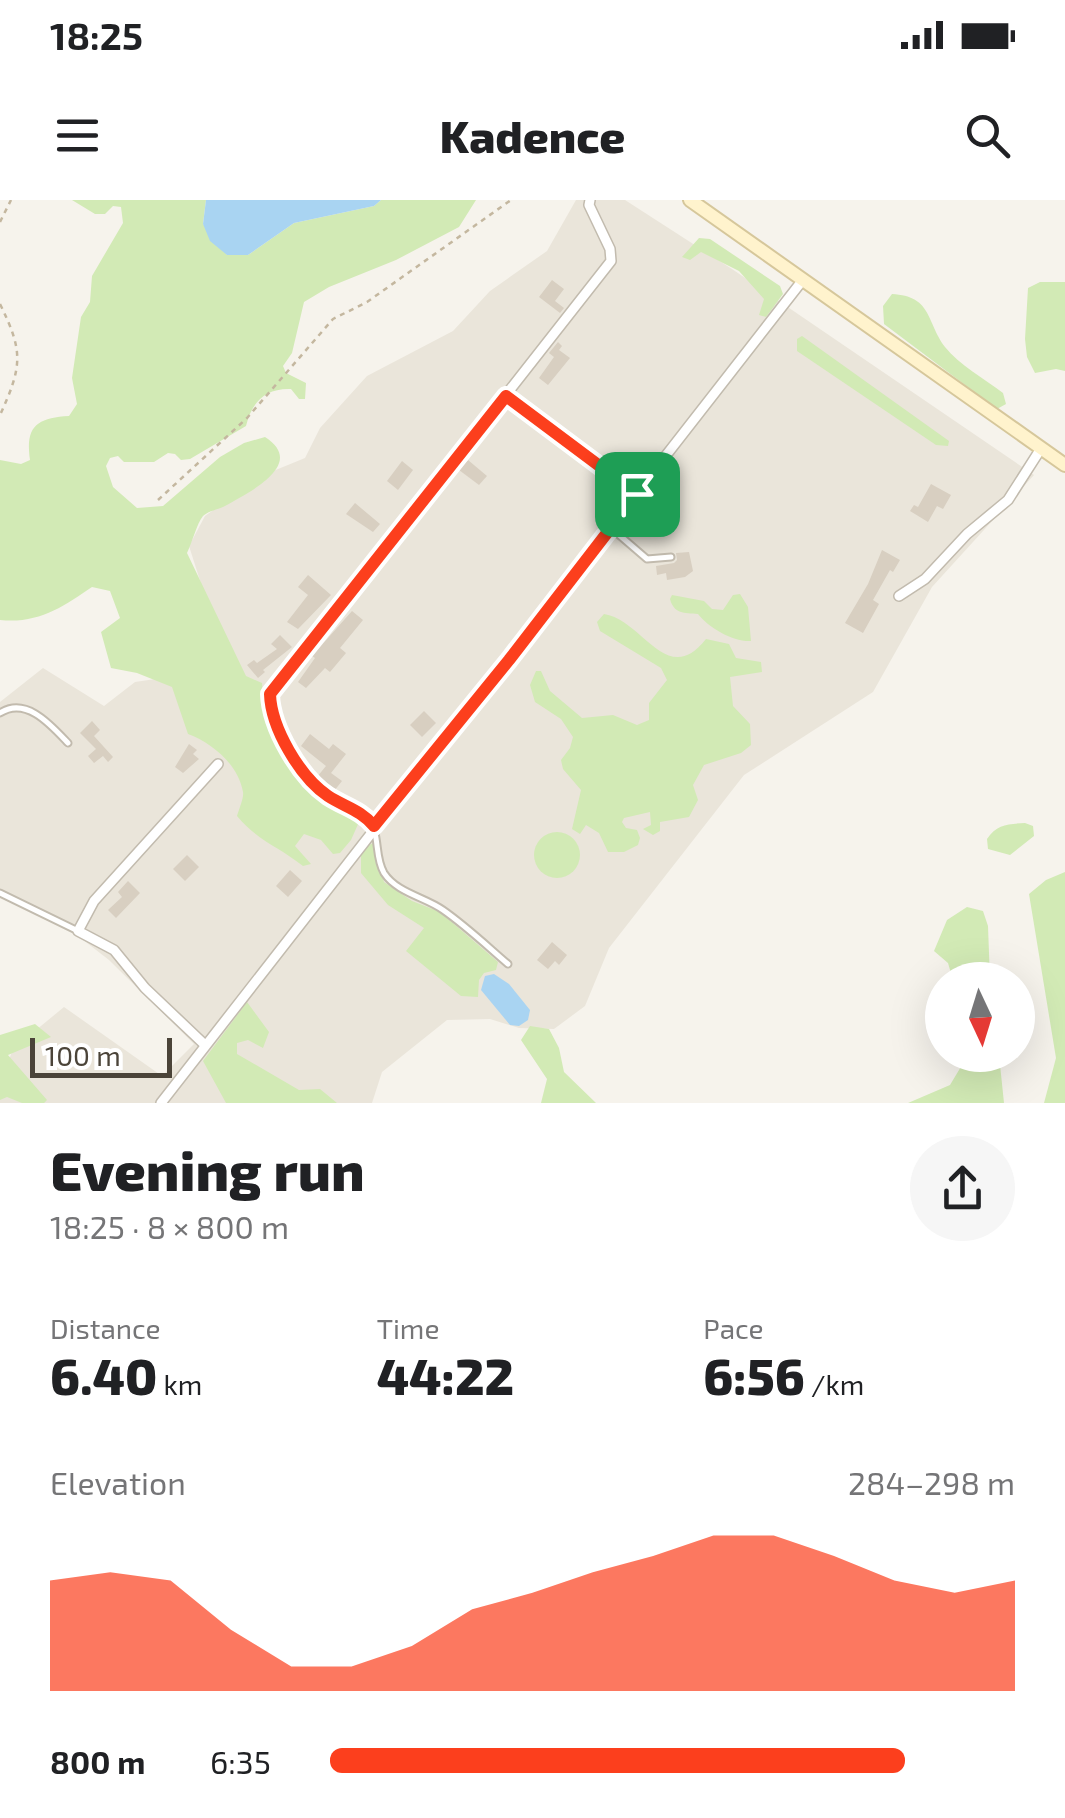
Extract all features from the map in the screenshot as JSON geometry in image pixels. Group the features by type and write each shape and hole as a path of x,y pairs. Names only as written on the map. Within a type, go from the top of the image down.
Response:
{"main road":[{"path":"690,200 1065,464"}],"street":[{"path":"270,694 611,261 590,200"},
{"path":"161,1103 802,281"},
{"path":"899,596 926,579 967,534 1008,500 1040,450"},
{"path":"205,1044 145,988 114,950 78,931 94,901 218,764"}],"lane":[{"path":"506,396 637,494"},
{"path":"611,528 647,559 671,557"},
{"path":"270,694 271,707 299,770 328,795 363,813 374,826 378,856 386,876 417,898 440,907 508,964"},
{"path":"0,712 8,707 28,708 68,743"},
{"path":"0,892 78,931"}],"path":[{"path":"0,222 11,200"},
{"path":"158,500 247,418 333,319 367,302 511,200"},
{"path":"0,304 18,340 18,361 0,414"}],"shaded area":[{"path":"576,200 625,200 1034,475 932,587 873,692 744,775 609,948 585,1006 554,1029 519,1028 490,1019 447,1020 382,1072 372,1103 0,1103 0,1084 13,1049 64,1007 162,1076 194,1044 109,960 60,922 0,895 0,702 43,668 104,706 135,682 189,674 204,593 189,546 205,516 261,476 305,458 320,428 367,376 453,331 490,291 547,251"}],"green space":[{"path":"72,200 206,200 203,224 227,255 248,255 294,223 374,206 381,200 476,200 459,227 304,302 292,353 283,366 286,373 306,383 305,399 299,399 291,389 267,394 256,403 246,426 190,459 181,460 168,453 154,462 124,462 118,456 110,458 106,466 113,487 137,508 163,506 220,457 244,443 265,437 276,447 280,457 270,476 248,493 203,516 187,553 246,676 262,683 266,705 283,744 310,777 359,822 340,853 333,854 321,840 304,834 295,846 311,864 303,866 261,838 237,816 243,794 236,772 215,749 188,734 172,687 111,668 101,632 120,618 110,591 92,587 38,617 0,620 0,460 21,464 30,460 29,439 36,426 69,416 77,404 72,378 81,317 90,302 92,276 123,223 121,207 113,206 105,214 95,214"},
{"path":"699,238 710,239 780,286 783,294 766,317 759,315 764,299 739,271 701,252 690,260 682,257"},
{"path":"1040,282 1065,282 1065,371 1035,373 1027,357 1028,288"},
{"path":"892,294 914,299 921,305 951,354 1003,393 1006,404 997,409 884,324 883,306"},
{"path":"802,336 949,441 948,446 936,445 797,351 797,339"},
{"path":"740,594 748,607 751,641 722,633 698,614 677,610 670,599 672,595 704,601 712,609 723,610 733,595"},
{"path":"604,614 631,627 667,655 692,653 706,639 729,644 736,658 761,662 762,672 730,677 733,706 750,724 751,745 741,753 704,765 693,785 698,800 689,817 660,822 660,831 653,835 643,829 651,825 650,812 624,818 626,828 637,830 640,838 638,845 624,852 608,852 599,833 586,825 580,834 572,829 581,790 563,769 561,760 573,737 561,719 535,702 530,685 536,671 541,671 550,691 582,718 613,715 637,725 649,720 649,703 667,680 661,668 600,631 597,622"},
{"path":"1025,823 1033,826 1034,836 1010,855 988,849 987,839 995,830"},
{"path":"557,832 573,839 580,855 573,871 557,878 541,871 534,855 541,839"},
{"path":"373,843 384,882 412,901 440,912 498,962 496,970 484,973 479,980 478,997 461,996 406,951 424,928 388,905 361,873 361,850"},
{"path":"1065,872 1065,1103 1044,1103 1056,1058 1029,894 1046,880"},
{"path":"967,907 983,911 988,926 989,962 947,962 934,951 947,920"},
{"path":"247,1002 269,1032 263,1048 248,1040 237,1043 237,1054 299,1090 320,1089 337,1103 226,1103 203,1061"},
{"path":"35,1024 51,1037 8,1055 47,1100 0,1100 0,1035"},
{"path":"530,1026 549,1029 559,1048 564,1072 596,1103 541,1103 547,1079 521,1040"},
{"path":"958,1072 1001,1072 1004,1103 908,1103 950,1085"}],"water":[{"path":"206,200 381,200 374,206 294,223 248,255 227,255 210,241 203,224"},
{"path":"494,974 509,984 530,1010 528,1020 519,1026 510,1025 481,990 485,976"}],"building":[{"path":"552,280 564,289 555,301 564,308 560,313 539,297"},
{"path":"558,342 562,346 559,350 570,358 548,385 539,378 554,357 549,353"},
{"path":"468,460 487,476 479,485 459,470"},
{"path":"402,461 413,470 398,490 387,481"},
{"path":"931,484 951,495 943,509 937,506 928,522 910,511 914,505 918,507"},
{"path":"355,503 380,524 373,532 346,514"},
{"path":"882,550 900,560 873,600 879,604 863,633 845,623"},
{"path":"689,552 693,571 685,577 667,580 666,573 657,575 656,566 674,563 676,553"},
{"path":"308,575 331,595 298,629 287,622 308,595 298,587"},
{"path":"352,611 363,620 340,648 346,653 330,672 325,668 306,688 298,682 315,658 312,656"},
{"path":"280,635 292,647 258,678 247,665 277,649 271,644"},
{"path":"424,711 436,723 422,737 410,725"},
{"path":"92,721 100,730 94,736 113,757 108,762 103,756 94,763 88,756 96,749 80,733"},
{"path":"310,734 329,749 333,744 346,754 331,773 342,781 334,791 317,777 326,766 301,746"},
{"path":"189,744 197,750 193,754 199,759 183,773 175,767"},
{"path":"187,855 199,867 185,881 173,869"},
{"path":"290,870 302,881 288,897 276,886"},
{"path":"128,881 140,893 116,918 108,910 122,897 118,892"},
{"path":"552,942 567,955 559,965 555,961 548,969 537,960"}],"route":[{"path":"506,396 637,494 374,826 363,813 328,795 299,770 271,707 270,694 506,396"}]}
